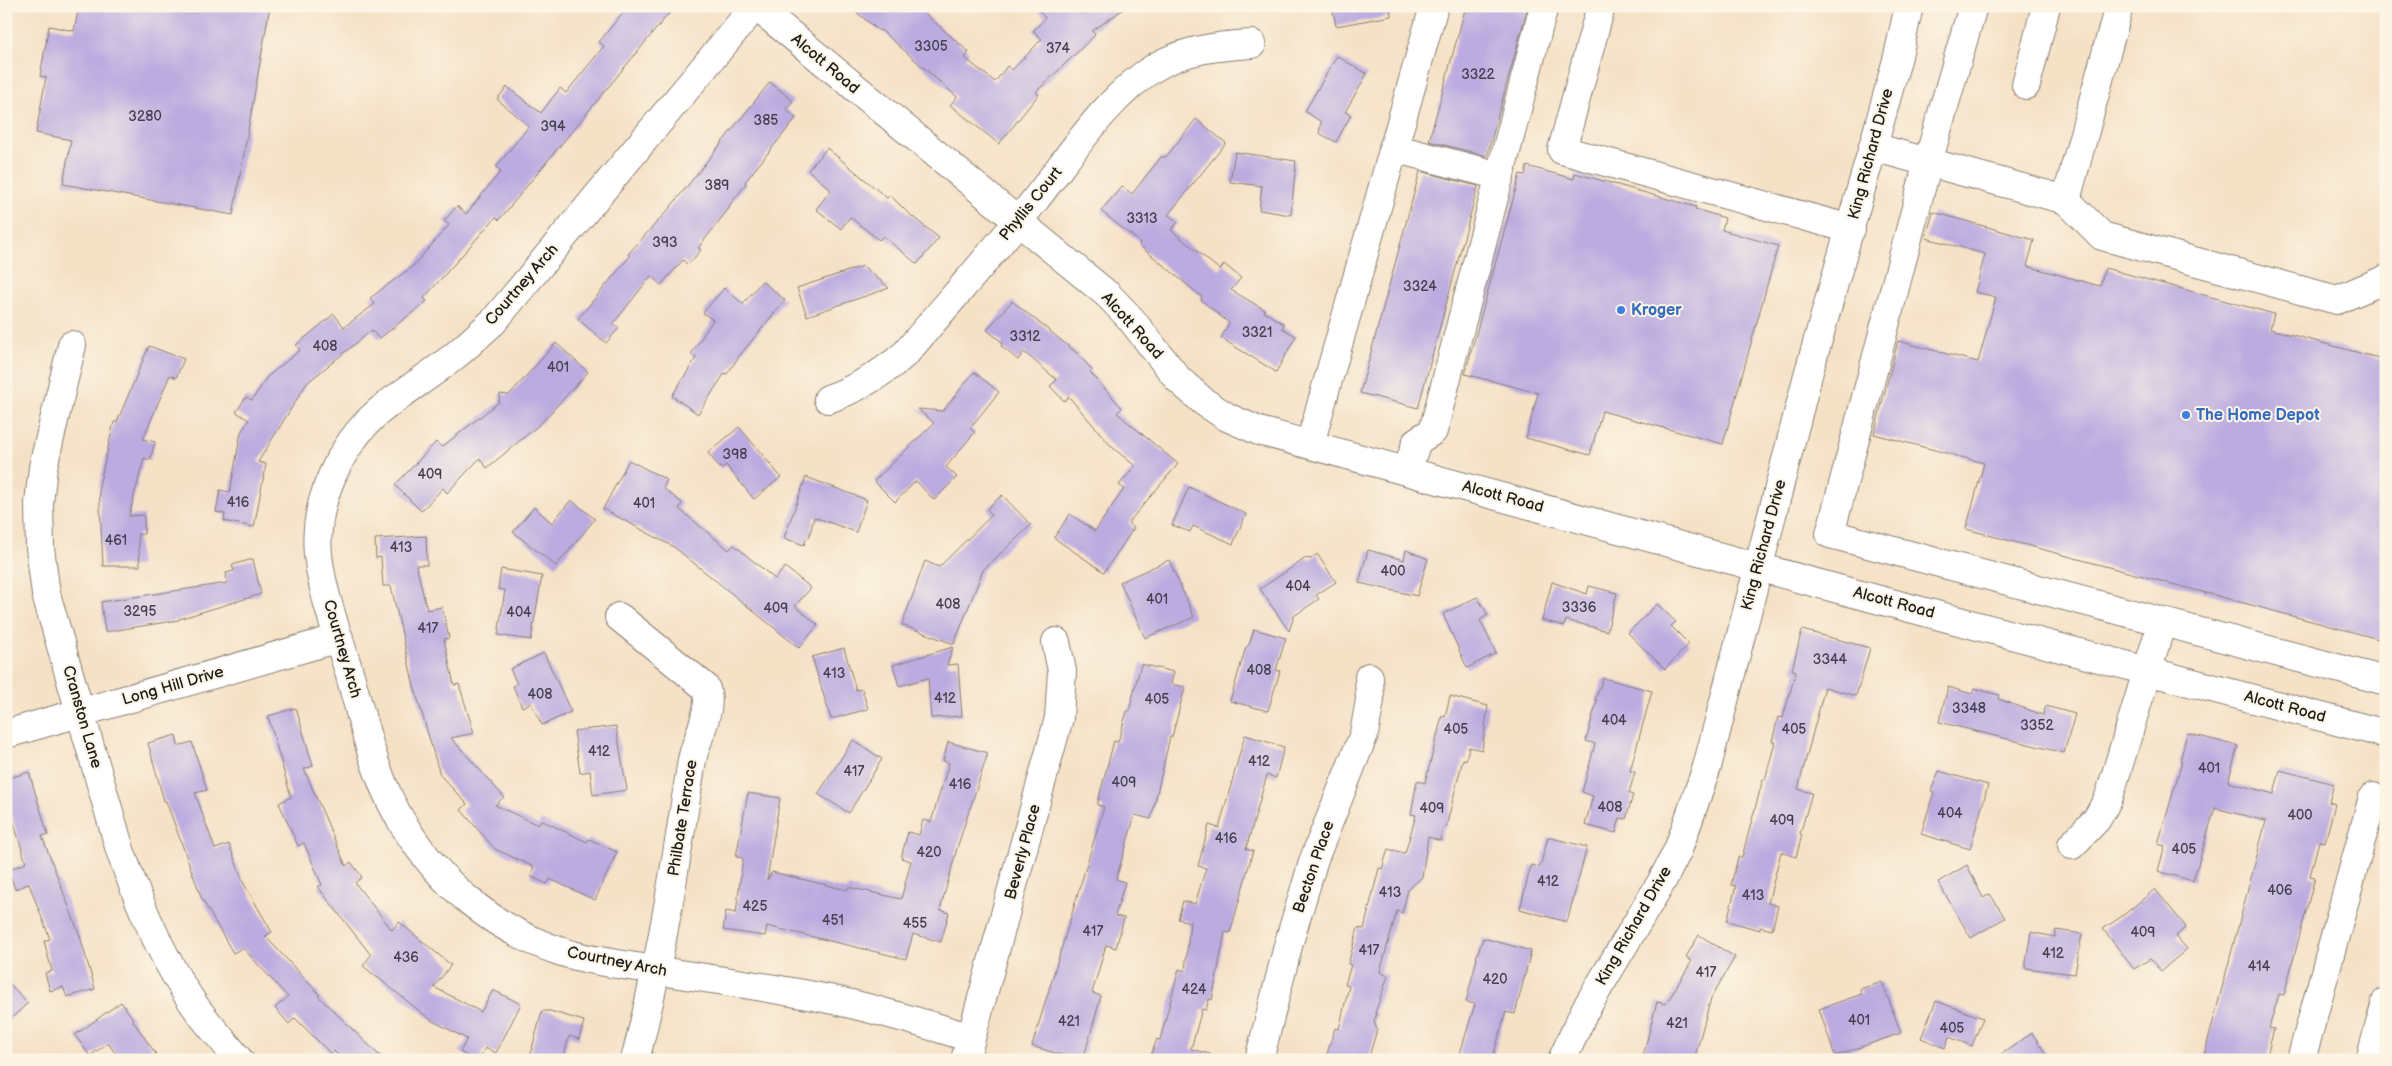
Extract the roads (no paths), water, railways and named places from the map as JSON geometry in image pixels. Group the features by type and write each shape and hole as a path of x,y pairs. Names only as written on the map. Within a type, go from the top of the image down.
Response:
{"street":[{"name":"Alcott Road","path":"756,6 1108,296 1130,318 1178,379 1204,402 1227,417 1259,431 2386,734"},
{"name":"Courtney Arch","path":"756,6 493,322 452,358 377,413 349,445 339,460 327,490 320,521 318,553 327,595 379,775 404,826 432,866 467,900 486,914 522,935 559,951 583,957 823,998 887,1013 968,1049"},
{"path":"1310,444 1434,6"},
{"path":"1407,471 1417,441 1433,431 1544,6"},
{"path":"1601,6 1562,150 1851,229"},
{"name":"King Richard Drive","path":"1562,1060 1585,1010 1662,881 1678,850 1707,767 1808,375 1851,229 1909,6"},
{"path":"1973,6 1928,162 1830,534 2386,681"},
{"path":"2026,85 2046,6"},
{"path":"2066,200 2119,6"},
{"name":"Phyllis Court","path":"828,399 856,388 883,373 906,353 1016,222 1079,142 1128,88 1157,66 1185,53 1215,46 1252,44"},
{"path":"1873,147 2066,200 2102,236 2337,300 2386,278"},
{"path":"1393,148 1500,176"},
{"name":"Cranston Lane","path":"72,345 43,467 39,503 40,548 46,594 120,850 133,888 170,966 195,1006 239,1060"},
{"name":"Philbate Terrace","path":"619,617 705,687 709,703 694,748 657,970 635,1060"},
{"path":"2072,845 2096,819 2109,797 2162,622"},
{"name":"Long Hill Drive","path":"6,734 339,638"},
{"name":"Beverly Place","path":"968,1049 1059,718 1062,671 1056,642"},
{"name":"Becton Place","path":"1259,1060 1289,942 1314,859 1364,734 1370,700 1369,677"},
{"path":"2301,1060 2373,797"},
{"path":"2370,1060 2386,1002"}],"place":[{"name":"Kroger","path":"1621,310"},
{"name":"The Home Depot","path":"2186,415"}]}
